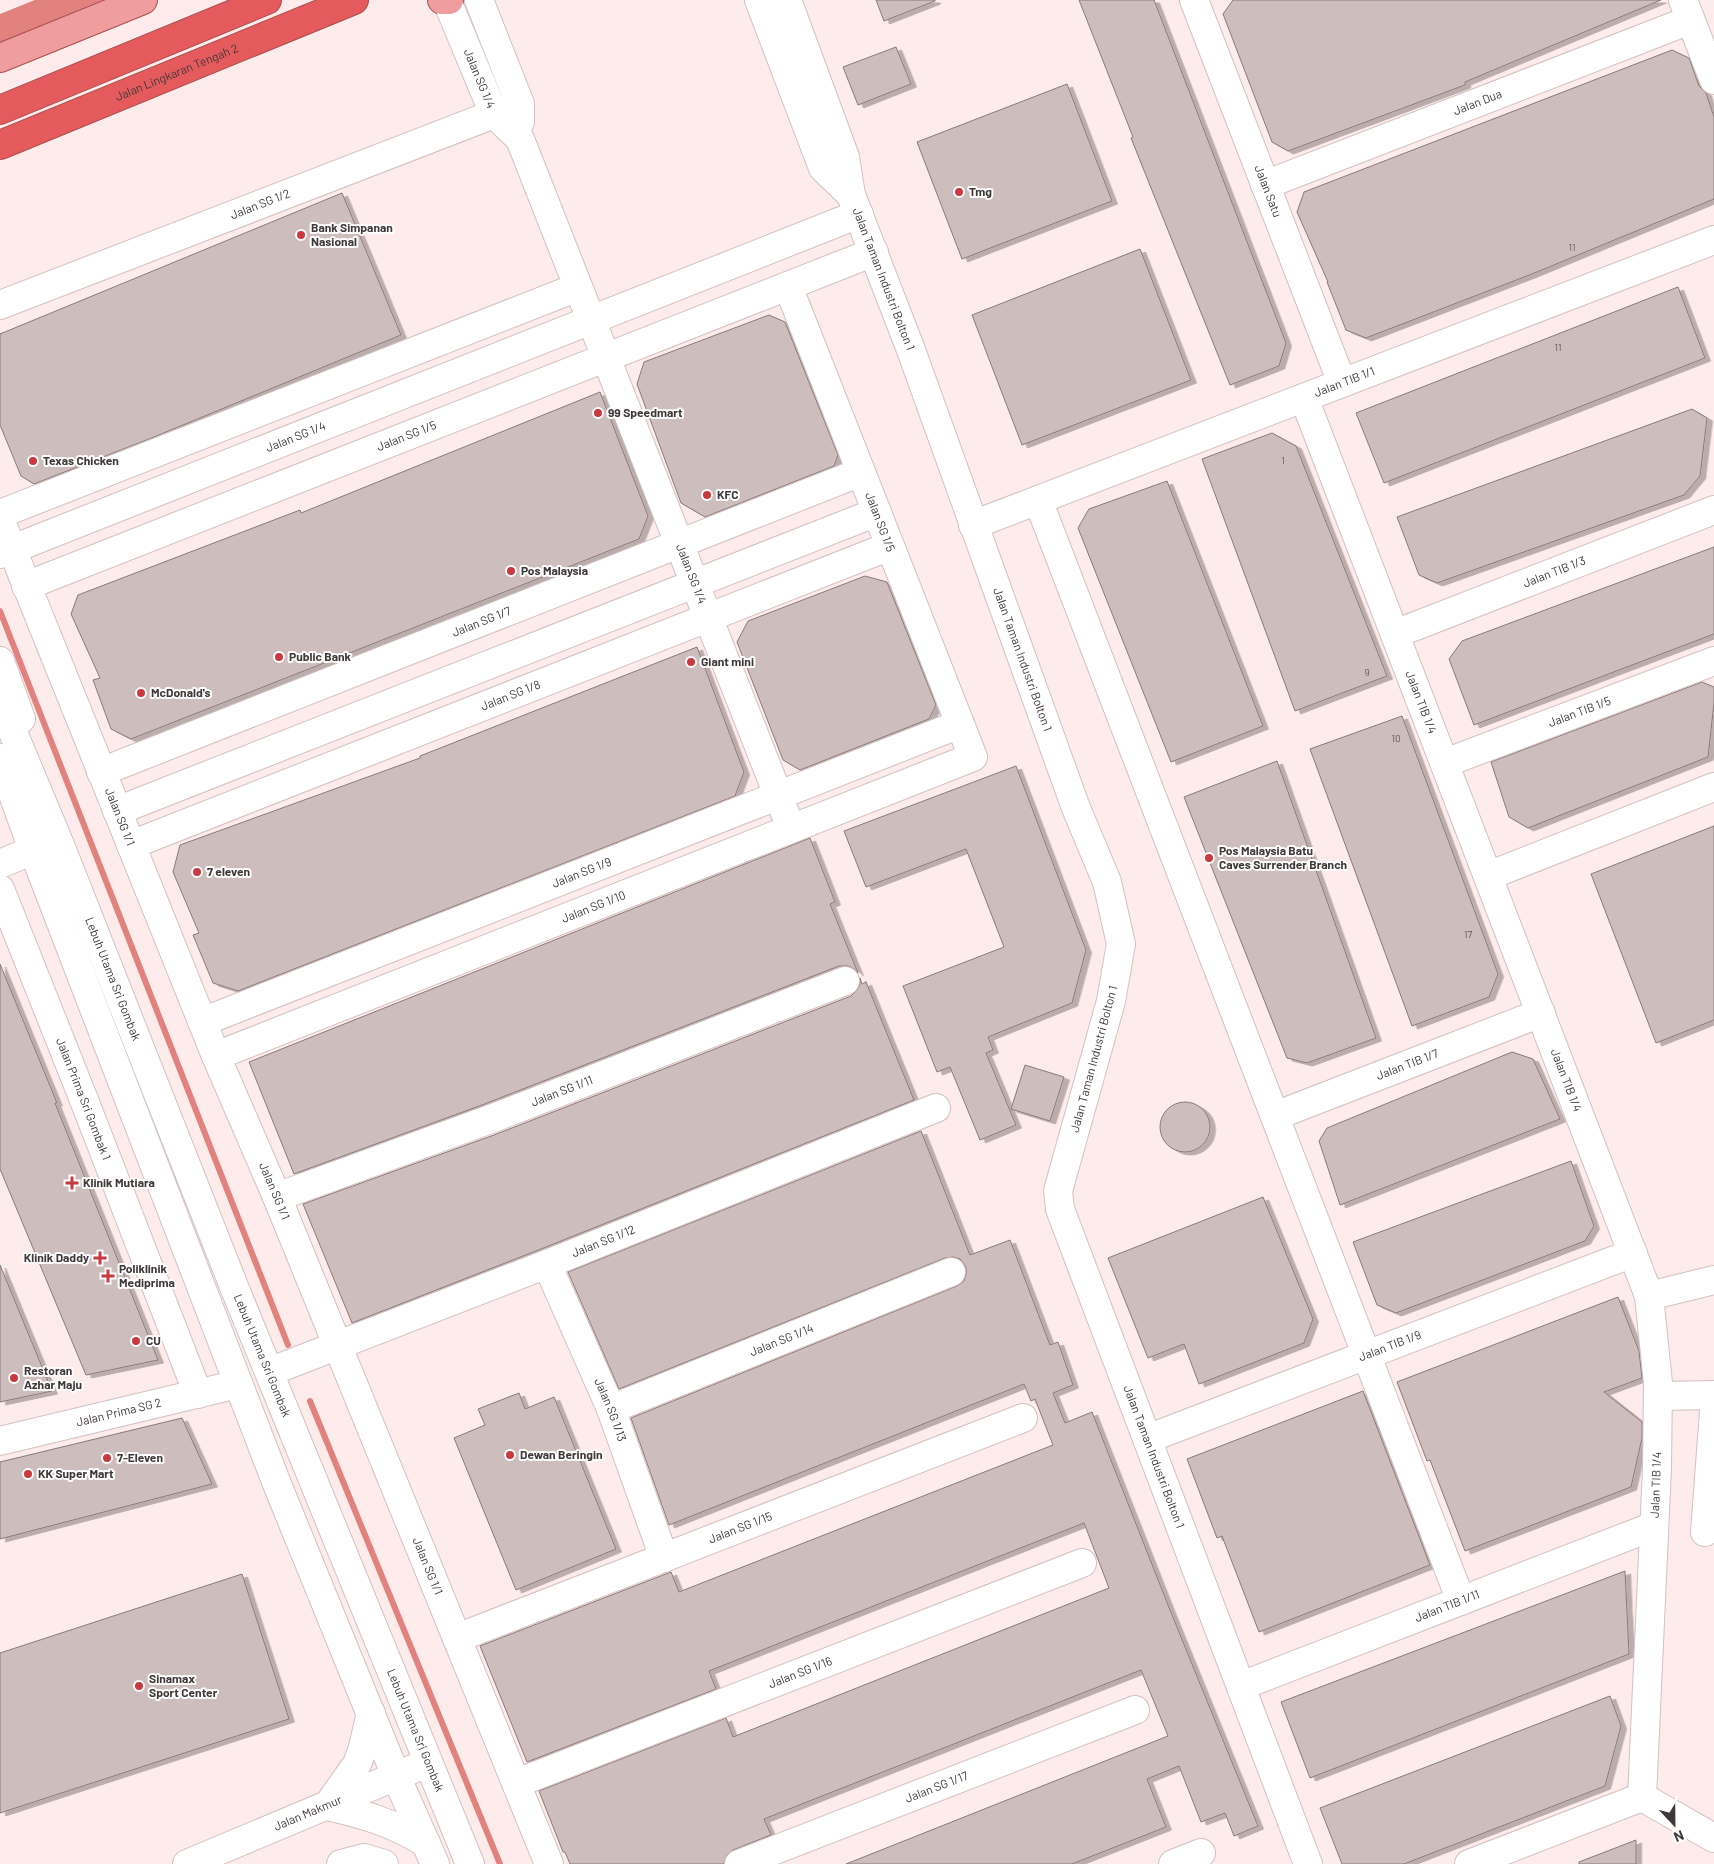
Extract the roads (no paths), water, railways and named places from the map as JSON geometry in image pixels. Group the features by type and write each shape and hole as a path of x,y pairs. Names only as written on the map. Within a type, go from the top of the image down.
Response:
{"highway":[{"path":"0,110 267,0"},
{"name":"Jalan Lingkaran Tengah 2","path":"0,145 354,0"}],"main road":[{"path":"0,58 142,0"}],"street":[{"name":"Jalan SG 1/4","path":"446,0 494,114 520,138 792,828"},
{"path":"479,0 520,104 520,138"},
{"name":"Jalan Taman Industri Bolton 1","path":"759,0 823,168 855,205"},
{"name":"Jalan Taman Industri Bolton 1","path":"787,0 845,158 855,205 874,252 1076,808 1107,882 1121,944 1111,1001 1058,1191 1060,1209 1308,1864"},
{"name":"Jalan Satu","path":"1194,0 1342,383"},
{"path":"1686,10 1714,80"},
{"name":"Jalan Dua","path":"1266,185 1686,10"},
{"name":"Jalan SG 1/2","path":"0,305 520,104"},
{"name":"Jalan SG 1/4","path":"6,551 591,320 855,205"},
{"name":"Jalan TIB 1/1","path":"973,525 1714,240"},
{"name":"Jalan SG 1/5","path":"26,586 874,252"},
{"path":"0,514 578,286"},
{"name":"Jalan SG 1/5","path":"788,286 973,757"},
{"name":"Jalan TIB 1/4","path":"1304,398 1649,1296 1658,1396 1642,1797"},
{"name":"Jalan SG 1/7","path":"101,772 861,472"},
{"path":"1038,500 1461,1601"},
{"name":"Jalan TIB 1/3","path":"1396,634 1714,510"},
{"path":"117,811 876,512"},
{"name":"Jalan SG 1/1","path":"0,518 6,551 26,586 202,1022 277,1197 549,1864"},
{"name":"Jalan SG 1/8","path":"131,845 890,546"},
{"name":"Lebuh Utama Sri Gombak","path":"0,662 40,769 60,845"},
{"name":"Jalan TIB 1/5","path":"1445,763 1714,662"},
{"name":"Lebuh Utama Sri Gombak","path":"0,701 60,845 235,1290 470,1864"},
{"name":"Jalan SG 1/9","path":"202,1022 960,724"},
{"name":"Jalan SG 1/10","path":"216,1056 973,757"},
{"path":"0,758 33,850 238,1384 396,1776 430,1854"},
{"path":"1488,876 1714,787"},
{"path":"0,803 33,850"},
{"path":"0,864 33,850"},
{"name":"Jalan Prima Sri Gombak 1","path":"0,889 198,1394"},
{"path":"416,938 430,972"},
{"name":"Jalan SG 1/11","path":"277,1197 488,1120 845,980"},
{"name":"Jalan TIB 1/7","path":"1275,1116 1541,1013"},
{"name":"Jalan SG 1/12","path":"270,1372 936,1108"},
{"name":"Jalan TIB 1/9","path":"1147,1439 1633,1252"},
{"name":"Jalan SG 1/13","path":"546,1264 611,1409 664,1558"},
{"name":"Jalan SG 1/14","path":"611,1409 951,1272"},
{"path":"1649,1296 1714,1280"},
{"name":"Jalan Prima SG 2","path":"0,1440 238,1384"},
{"path":"1658,1396 1714,1395"},
{"path":"1705,1532 1714,1411"},
{"name":"Jalan SG 1/15","path":"457,1638 1022,1418"},
{"name":"Jalan TIB 1/11","path":"1241,1686 1654,1526"},
{"name":"Jalan SG 1/16","path":"517,1783 1082,1563"},
{"name":"Jalan SG 1/17","path":"739,1864 1135,1710"},
{"path":"371,1713 357,1764 327,1806 362,1814 403,1829 430,1854"},
{"name":"Jalan Makmur","path":"187,1864 429,1763"},
{"path":"1469,1864 1642,1797 1714,1838"},
{"path":"1173,1864 1201,1853"},
{"path":"346,1862 364,1858 384,1864"}],"waterway":[{"path":"0,35 87,0"},
{"path":"0,611 288,1345"},
{"path":"310,1401 500,1864"}],"place":[{"name":"Tmg","path":"959,192"},
{"name":"Bank Simpanan Nasional","path":"301,235"},
{"name":"99 Speedmart","path":"598,413"},
{"name":"Texas Chicken","path":"33,461"},
{"name":"KFC","path":"707,495"},
{"name":"Pos Malaysia","path":"511,571"},
{"name":"Public Bank","path":"279,657"},
{"name":"Giant mini","path":"691,662"},
{"name":"McDonald's","path":"141,693"},
{"name":"Pos Malaysia Batu Caves Surrender Branch","path":"1209,858"},
{"name":"7 eleven","path":"197,872"},
{"name":"Klinik Mutiara","path":"72,1183"},
{"name":"Klinik Daddy","path":"100,1258"},
{"name":"Poliklinik Mediprima","path":"108,1276"},
{"name":"CU","path":"136,1341"},
{"name":"Restoran Azhar Maju","path":"14,1378"},
{"name":"Dewan Beringin","path":"510,1455"},
{"name":"7-Eleven","path":"107,1458"},
{"name":"KK Super Mart","path":"28,1474"},
{"name":"Sinamax Sport Center","path":"139,1686"}]}
